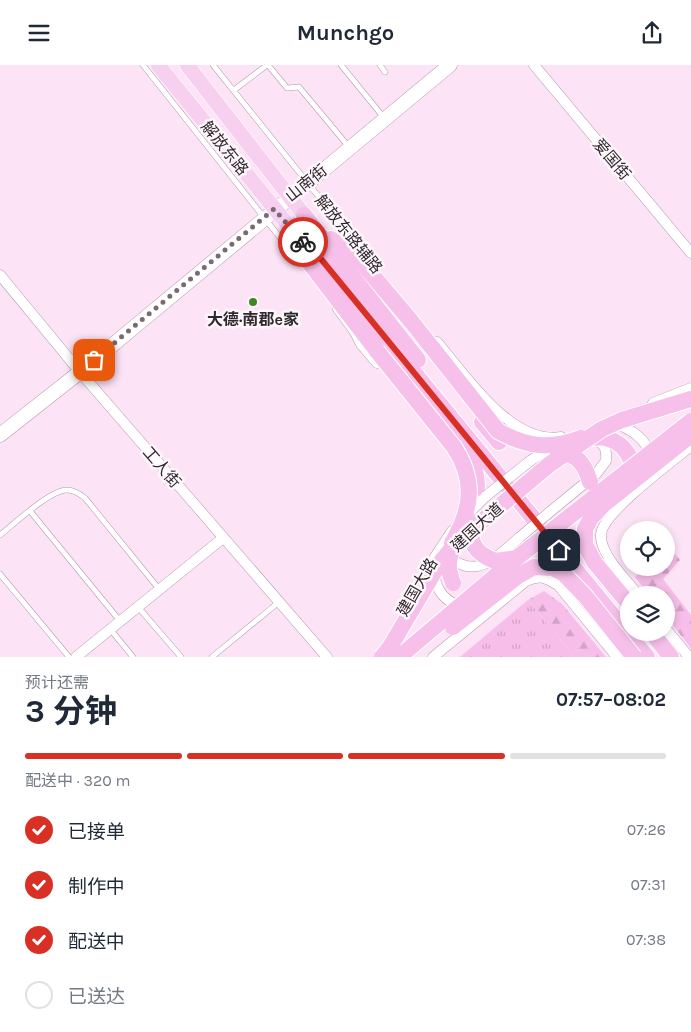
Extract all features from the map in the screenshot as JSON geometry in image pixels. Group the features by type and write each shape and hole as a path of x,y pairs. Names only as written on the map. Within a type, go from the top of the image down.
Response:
{"highway":[{"path":"304,215 335,243 357,267 499,442 512,450 524,453 562,453 573,456 583,463 590,482 587,498 577,511"},
{"path":"304,215 475,433 620,611"},
{"path":"297,236 332,285 471,456 477,480 470,535 475,547 487,558 496,561 518,557"},
{"path":"297,236 301,252 338,308 377,351 454,447 468,474 468,503 464,520 436,561"},
{"path":"297,236 328,267 647,657"},
{"path":"335,243 362,263 386,289 498,431 515,440 532,445 552,445 575,440 599,429 604,437 619,444 632,461 631,477 626,487"},
{"name":"建国大道","path":"382,657 390,647 436,561 451,540 599,429 691,399"},
{"path":"399,657 518,557 691,421"},
{"path":"620,593 595,563 585,545 585,529 590,518 604,505 691,435"},
{"path":"451,540 448,559 449,572 453,583 465,593 492,602"},
{"path":"416,657 492,602 518,576 534,567 553,568 563,573 586,597 634,657"},
{"path":"644,641 657,657"},
{"path":"658,641 671,657"}],"main road":[{"name":"解放东路","path":"158,65 270,213 297,236"},
{"name":"解放东路","path":"187,65 304,215"},
{"name":"山南街","path":"0,435 80,372 450,65"}],"street":[{"name":"爱国街","path":"534,65 691,253"},
{"name":"工人街","path":"0,275 80,372 327,657"},
{"path":"386,289 410,309 479,392 515,425 532,434 554,438 599,429 624,427 634,432 644,442 654,463 649,480"},
{"path":"338,308 361,344 448,449 458,467 464,482 464,506 451,540 446,545 448,556 456,563 475,567 486,564 596,474 606,461 606,448 596,439 571,436 530,461 486,496 458,523"},
{"path":"599,429 691,388"},
{"path":"631,586 610,559 603,544 601,534 605,523 628,497 691,446"},
{"path":"76,657 224,537"},
{"path":"436,561 435,581 443,597 450,603 465,609 492,602"},
{"name":"建国大路","path":"372,657 380,651 436,561"},
{"path":"433,657 492,602 537,576 546,578 558,585 617,657"},
{"path":"675,640 689,657"}],"lane":[{"path":"143,65 270,213 299,261"},
{"name":"解放东路辅路","path":"213,65 374,265"},
{"path":"234,90 268,65 287,88 299,87 350,147"},
{"path":"341,65 385,119"},
{"path":"380,65 385,72"},
{"path":"0,535 30,511 60,491 67,490 79,494 85,498 160,589"},
{"path":"30,511 120,621"},
{"path":"0,574 69,657"},
{"path":"212,657 279,602"},
{"path":"138,607 181,657"},
{"path":"110,629 133,657"}],"green space":[{"path":"675,554 680,560 675,566"},
{"path":"666,576 663,579 668,586 642,586 635,577"},
{"path":"544,591 562,604 606,657 575,657 528,600"},
{"path":"675,594 691,615 691,648 675,628"},
{"path":"528,600 575,657 460,657"}],"way so far":[{"path":"94,360 274,209 303,242"}],"place":[{"name":"大德·南郡e家","path":"253,302"}],"route":[{"path":"303,242 321,259 559,550"}]}
